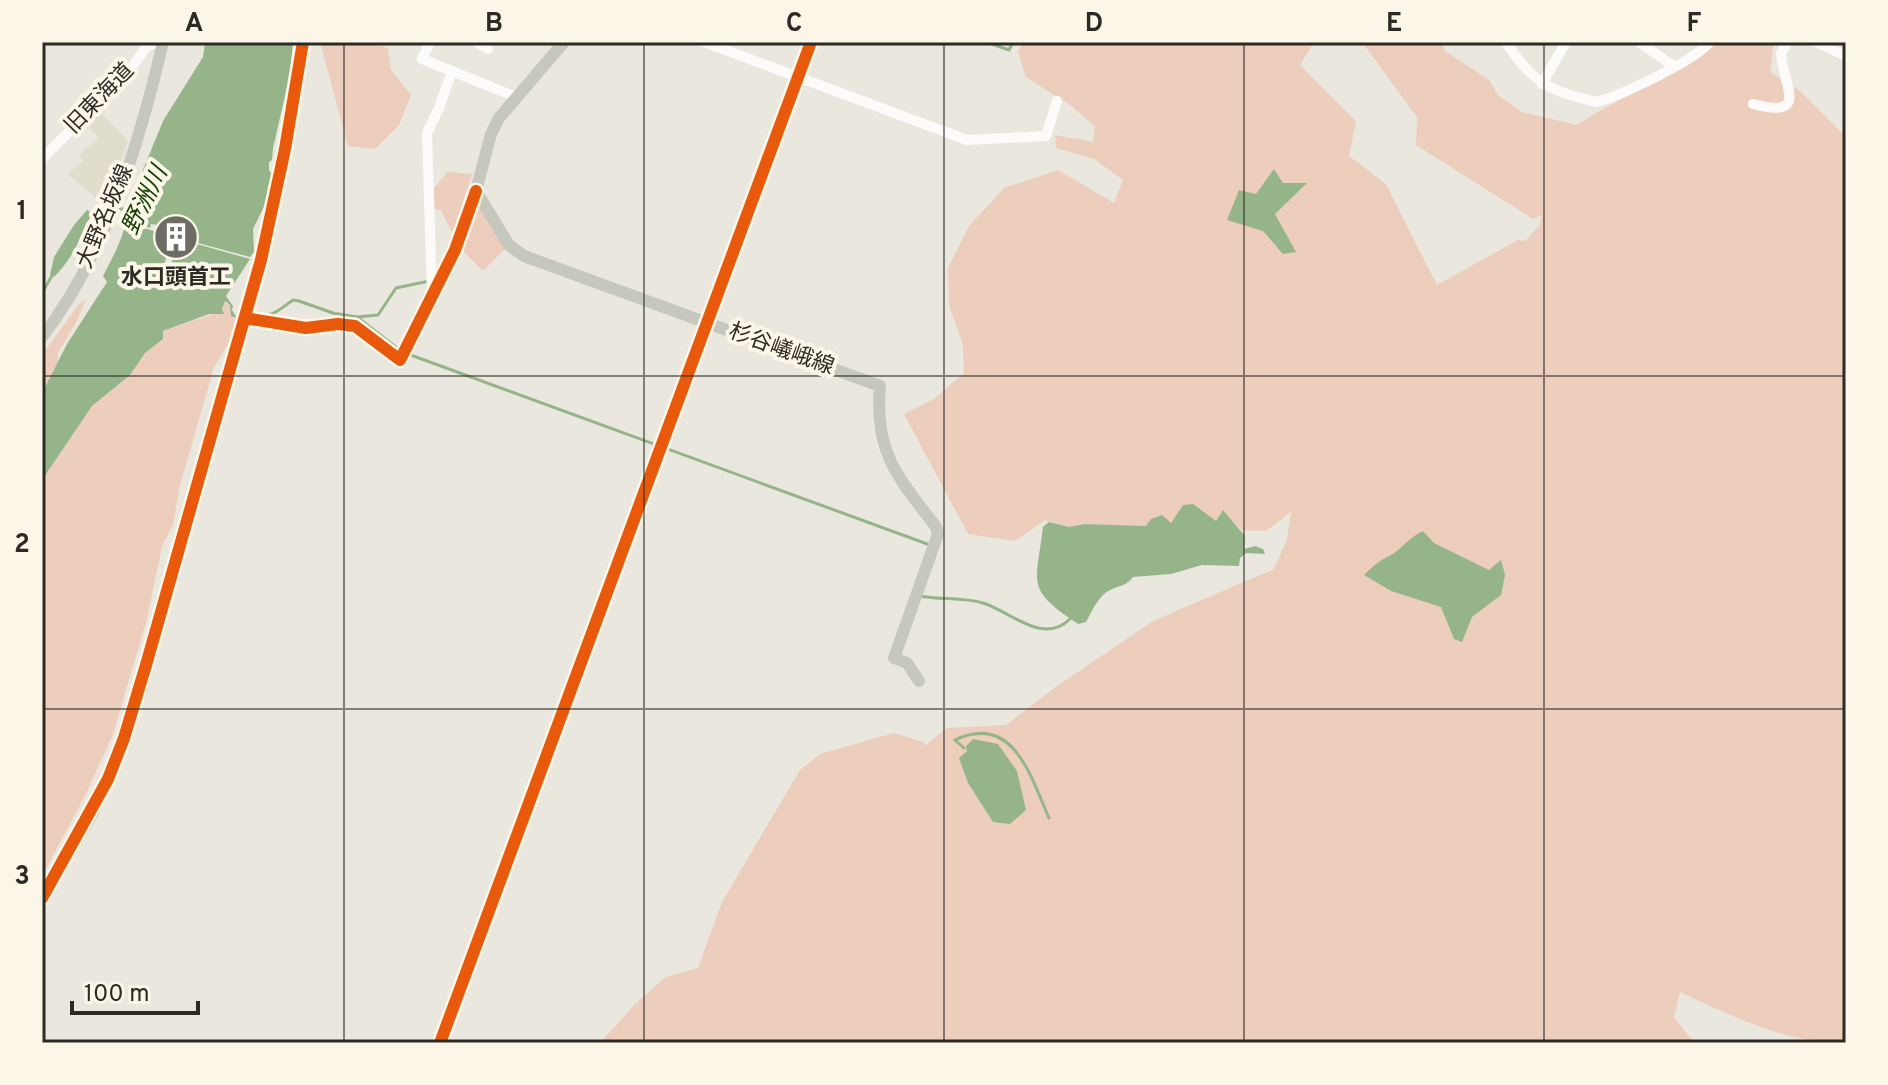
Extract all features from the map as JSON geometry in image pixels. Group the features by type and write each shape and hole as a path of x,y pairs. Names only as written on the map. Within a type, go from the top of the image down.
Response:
{"main road":[{"name":"大野名坂線","path":"42,337 91,257 118,193 153,88 161,42"},
{"path":"476,191 491,134 499,118 564,42"},
{"name":"杉谷嶬峨線","path":"476,191 515,251 880,386 879,413 886,455 898,479 936,527 938,534 894,658 907,663 919,681"}],"street":[{"name":"旧東海道","path":"42,159 130,70 147,46 161,42"},
{"path":"42,898 108,779 124,738 245,318 275,195 303,42"},
{"path":"430,42 422,59 516,97"},
{"path":"476,42 488,49"},
{"path":"704,42 967,140 1046,136 1057,101"},
{"path":"440,1043 811,42"},
{"path":"1506,42 1520,65 1542,84 1597,102 1675,67 1710,42"},
{"path":"1542,84 1566,42"},
{"path":"1639,42 1675,67"},
{"path":"1753,104 1774,109 1785,107 1790,102 1781,54 1787,42"},
{"path":"1816,42 1846,56"},
{"path":"432,299 427,133 452,71"},
{"path":"245,318 306,328 338,324 355,326 400,360 455,250 476,191"}],"shaded area":[{"path":"320,42 368,42 388,48 391,70 411,95 399,125 375,149 348,146"},
{"path":"1024,42 1314,42 1300,65 1356,121 1349,156 1386,184 1437,285 1518,240 1525,241 1540,225 1542,215 1533,219 1416,145 1417,117 1362,42 1441,42 1445,51 1489,80 1498,95 1522,112 1576,125 1719,42 1774,42 1770,72 1801,92 1846,137 1846,1043 1802,1039 1760,1027 1680,992 1674,1017 1692,1040 1691,1043 600,1043 636,1003 666,977 698,968 722,902 800,770 820,754 894,733 924,742 925,746 947,728 1006,725 1153,621 1274,569 1287,539 1291,512 1266,531 1241,530 1223,511 1216,521 1147,526 1085,524 1069,528 1045,520 1015,541 968,534 904,414 934,399 964,373 963,345 949,305 948,268 969,226 1004,188 1058,170 1114,203 1123,180 1094,159 1056,148 1055,135 1093,142 1095,126 1070,105 1026,77 1018,52"},
{"path":"98,110 128,140 114,182 97,199 68,174 83,161 79,155 98,138 86,122"},
{"path":"448,172 472,174 453,235 441,210 432,209 433,189"},
{"path":"477,202 506,248 483,271 460,248"},
{"path":"86,299 42,392 42,355 79,304"},
{"path":"224,301 230,306 231,316 237,318 227,346 214,367 179,489 173,525 162,546 147,619 113,734 86,794 42,876 42,480 92,406 130,375 145,353 163,339 163,331 222,311"}],"water":[{"name":"野洲川","path":"205,42 293,42 290,74 272,160 269,162 273,176 268,187 271,192 253,229 254,252 250,257 172,236 174,230 158,230 158,225 151,224 150,228 142,225 143,221 136,220 135,224 125,222 127,209 163,121 203,57"},
{"path":"1274,169 1283,183 1307,183 1275,214 1296,252 1283,254 1263,231 1227,220 1239,190 1256,194"},
{"path":"87,210 92,213 76,247 54,277 50,275 54,257"},
{"path":"126,223 171,236 163,271 169,271 179,239 250,259 226,296 237,318 231,316 230,305 225,301 224,314 209,314 163,331 163,339 145,353 130,375 92,406 42,480 42,393 67,344 107,282 103,276"},
{"path":"1193,504 1216,521 1223,510 1245,536 1244,549 1255,546 1263,549 1265,554 1246,553 1240,558 1239,566 1202,565 1171,574 1133,577 1106,592 1086,622 1078,624 1042,593 1038,584 1038,562 1043,527 1049,522 1069,527 1085,524 1146,526 1151,519 1162,515 1171,523 1183,505"},
{"path":"1423,531 1434,543 1489,570 1501,560 1505,575 1501,595 1472,617 1462,642 1454,639 1441,607 1391,591 1364,575"},
{"path":"973,739 998,744 1017,771 1026,810 1010,824 993,822 968,783 959,758"}],"waterway":[{"path":"986,42 1009,50 1013,42"},
{"path":"446,257 465,208"},
{"name":"野洲川","path":"120,209 127,209"},
{"path":"42,293 53,274"},
{"path":"357,317 378,315 396,288 429,281"},
{"path":"248,312 268,315 293,300 299,301 333,313 357,317 401,351"},
{"path":"116,772 145,693 243,342"},
{"path":"408,354 930,545"},
{"path":"920,596 983,603 1038,628 1060,626 1070,619"},
{"path":"964,748 955,740 975,734 992,735 1006,742 1027,768 1049,818"},
{"path":"42,909 110,786"}],"cycle path":[{"path":"42,898 108,779 124,738 261,260 285,149 303,42"},
{"path":"440,1043 811,42"},
{"path":"245,318 306,328 338,324 355,326 400,360 455,250 476,191"}],"place":[{"name":"水口頭首工","path":"176,237"}]}
